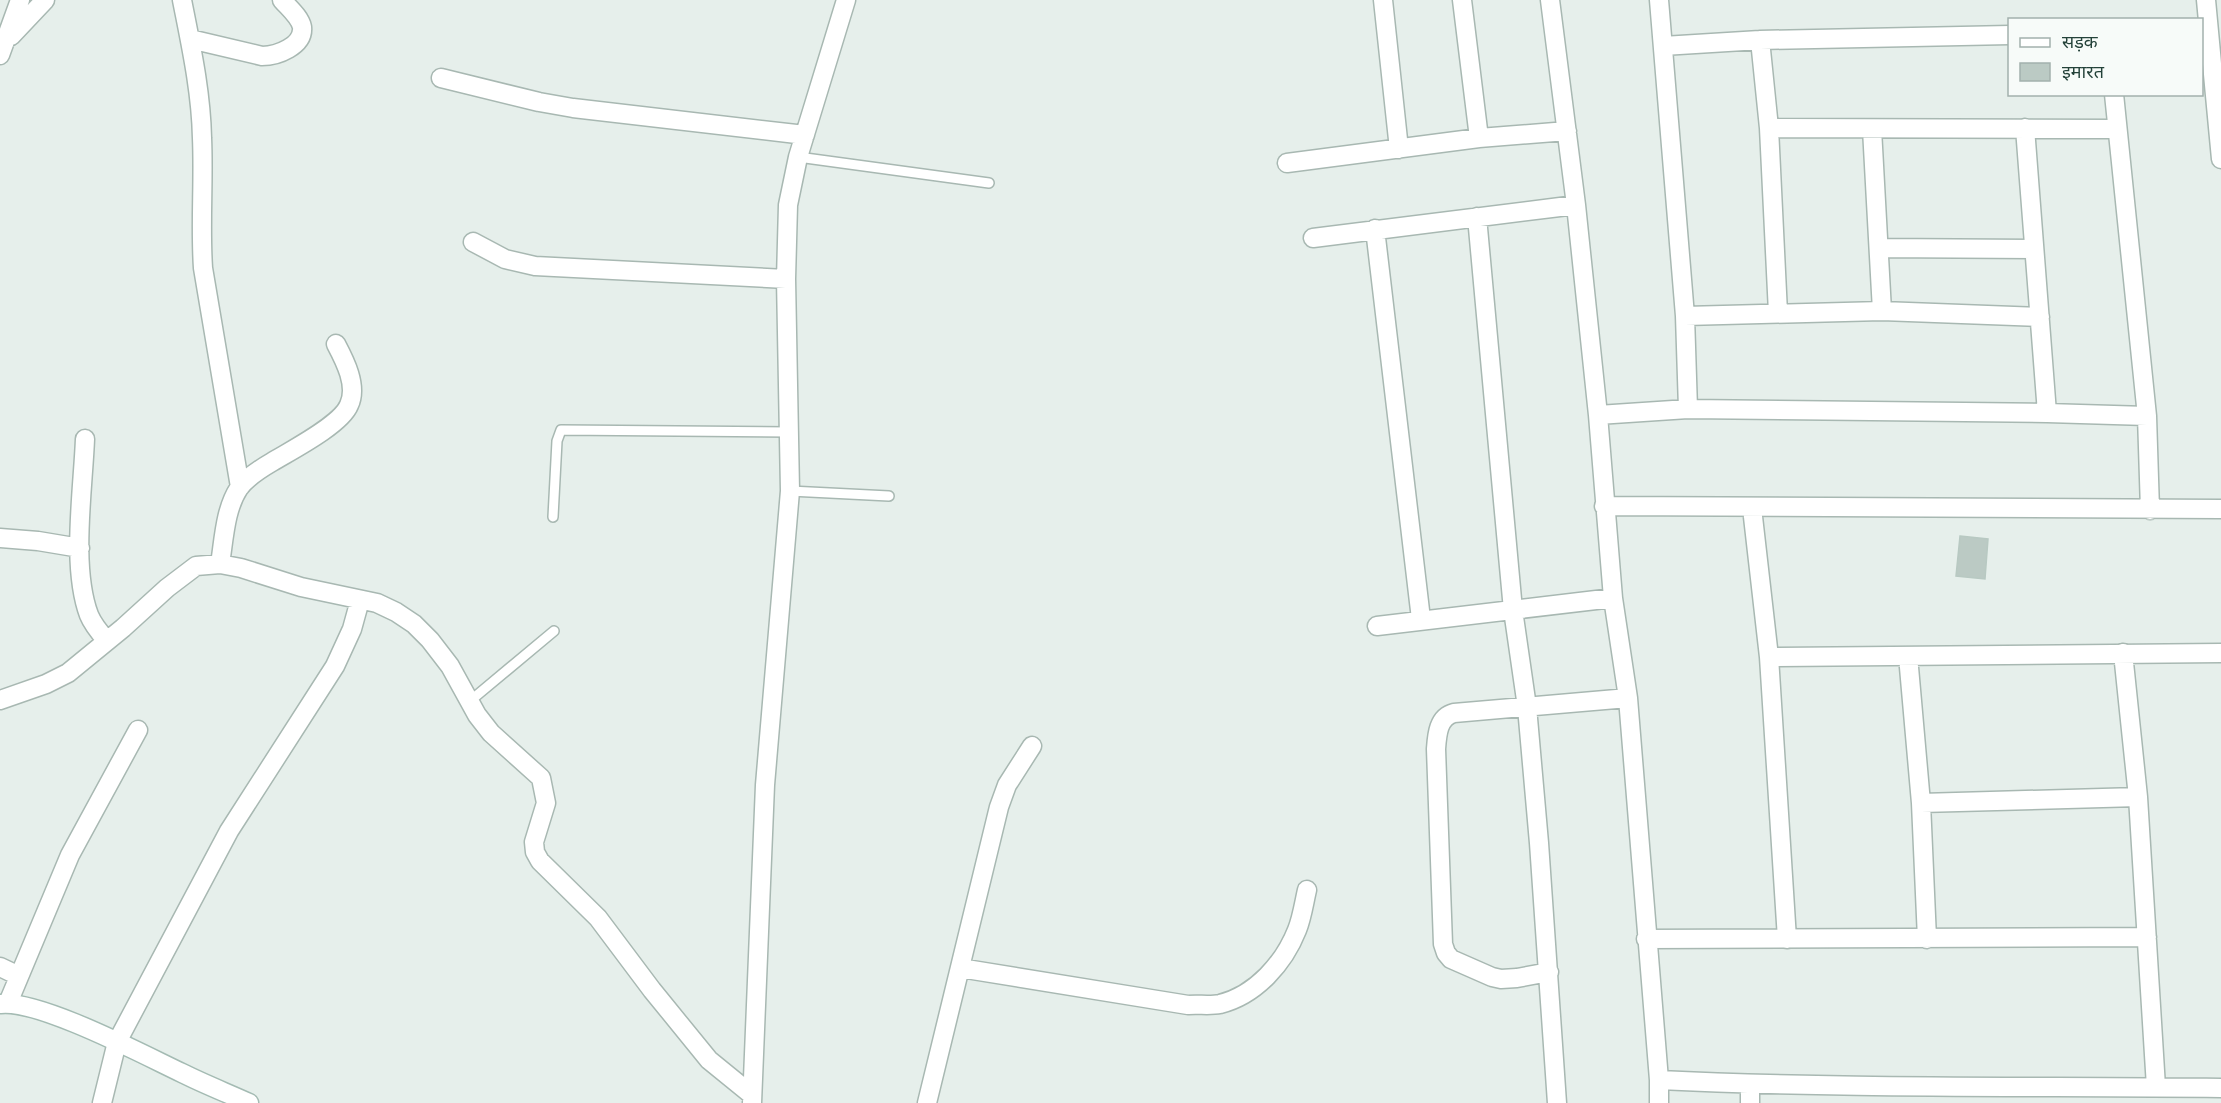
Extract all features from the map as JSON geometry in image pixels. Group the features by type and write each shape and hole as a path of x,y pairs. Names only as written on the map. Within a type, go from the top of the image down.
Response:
{"street":[{"path":"3,48 20,0"},
{"path":"3,48 45,0"},
{"path":"176,0 182,0 194,57 202,135 201,242 203,268 240,487"},
{"path":"190,39 262,56 272,56 297,41 301,35 302,28 299,20 282,0"},
{"path":"1383,0 1400,149"},
{"path":"1462,0 1479,138"},
{"path":"1550,0 1576,205 1598,415 1613,598 1628,698 1659,1103"},
{"path":"1659,0 1685,316 1688,409"},
{"path":"2206,0 2205,35 2221,159"},
{"path":"752,1099 765,785 790,491 786,279 788,205 798,157 842,1"},
{"path":"1663,46 1760,40 2008,35"},
{"path":"1760,40 1769,128 1778,313"},
{"path":"441,78 573,108 805,135"},
{"path":"2114,96 2147,416 2150,510"},
{"path":"1769,128 2117,129"},
{"path":"2025,128 2047,413"},
{"path":"1872,129 1882,311"},
{"path":"1287,163 1479,138 1567,131"},
{"path":"1312,238 1576,205"},
{"path":"1477,217 1513,610 1527,707 1549,972 1557,1103"},
{"path":"1375,230 1421,620"},
{"path":"473,242 505,259 536,266 786,279"},
{"path":"1879,248 2034,249"},
{"path":"1685,316 1882,311 2040,317"},
{"path":"220,564 228,515 240,487 262,468 325,429 342,416 350,405 350,376 336,344"},
{"path":"1598,415 1688,409 2147,416"},
{"path":"86,439 80,548 82,582 89,615 95,627 107,641"},
{"path":"1604,506 2221,509"},
{"path":"1752,508 1769,657 1787,939"},
{"path":"0,538 80,548"},
{"path":"0,700 46,684 68,673 196,566 220,564 241,568 301,587 377,603 396,612 414,624 430,640 450,666 477,716 491,733 541,778 546,803 534,842 540,861 598,918 652,990 710,1060 752,1099"},
{"path":"1377,626 1613,598"},
{"path":"102,1103 117,1042 229,831 335,666 348,639 360,600"},
{"path":"2123,653 2138,797 2156,1088"},
{"path":"1769,657 2221,653"},
{"path":"1908,656 1921,802 1927,939"},
{"path":"1549,972 1501,979 1451,958 1446,953 1443,944 1436,749 1440,725 1448,714 1628,698"},
{"path":"138,730 70,855 19,976 4,1003 38,1009 117,1042 249,1103"},
{"path":"927,1103 1002,796 1032,746"},
{"path":"1921,802 2138,797"},
{"path":"960,968 1188,1005 1218,1004 1242,996 1263,980 1280,961 1298,927 1307,890"},
{"path":"1646,939 2147,937"},
{"path":"0,967 19,976"},
{"path":"1659,1080 1923,1095 2221,1088"},
{"path":"1750,1084 1750,1103"}],"lane":[{"path":"798,157 988,183"},
{"path":"553,517 557,441 561,430 789,432"},
{"path":"790,491 889,496"},
{"path":"470,701 554,632"}],"building":[{"path":"1960,536 1988,539 1985,579 1956,576"}]}
